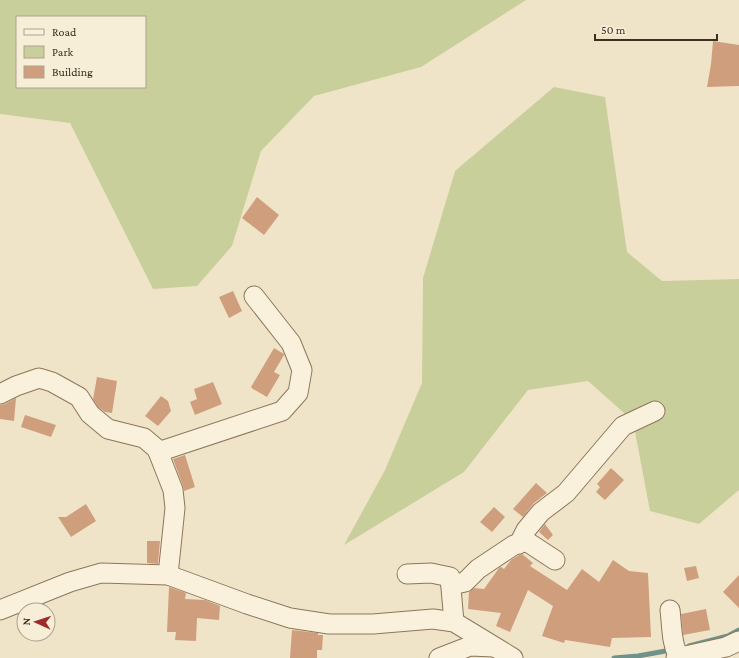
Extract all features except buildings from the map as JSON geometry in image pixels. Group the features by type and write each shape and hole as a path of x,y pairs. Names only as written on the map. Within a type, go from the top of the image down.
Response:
{"street":[{"path":"158,452 282,411 298,393 302,370 291,343 254,296"},
{"path":"0,394 16,386 39,378 52,382 79,397 90,414 108,429 144,438 157,449 173,490 175,508 168,575"},
{"path":"519,544 526,530 541,512 566,493 623,426 655,410"},
{"path":"451,585 466,582 478,569 514,546 526,541 555,560"},
{"path":"0,610 70,582 101,573 168,575 290,618 329,624 373,624 433,619 454,622 513,658"},
{"path":"407,574 431,573 450,577 454,622"},
{"path":"670,610 677,652 726,647 739,641"},
{"path":"438,658 470,646 495,647"}],"green space":[{"path":"0,0 526,0 421,67 314,96 261,151 232,246 197,286 153,289 70,123 0,114"},
{"path":"554,87 605,97 627,252 662,281 739,279 739,490 699,524 650,511 633,421 588,381 528,390 464,472 344,545 385,470 422,383 423,278 455,171"}],"waterway":[{"path":"689,646 728,636 739,630"},
{"path":"614,658 638,656 671,650"}]}
